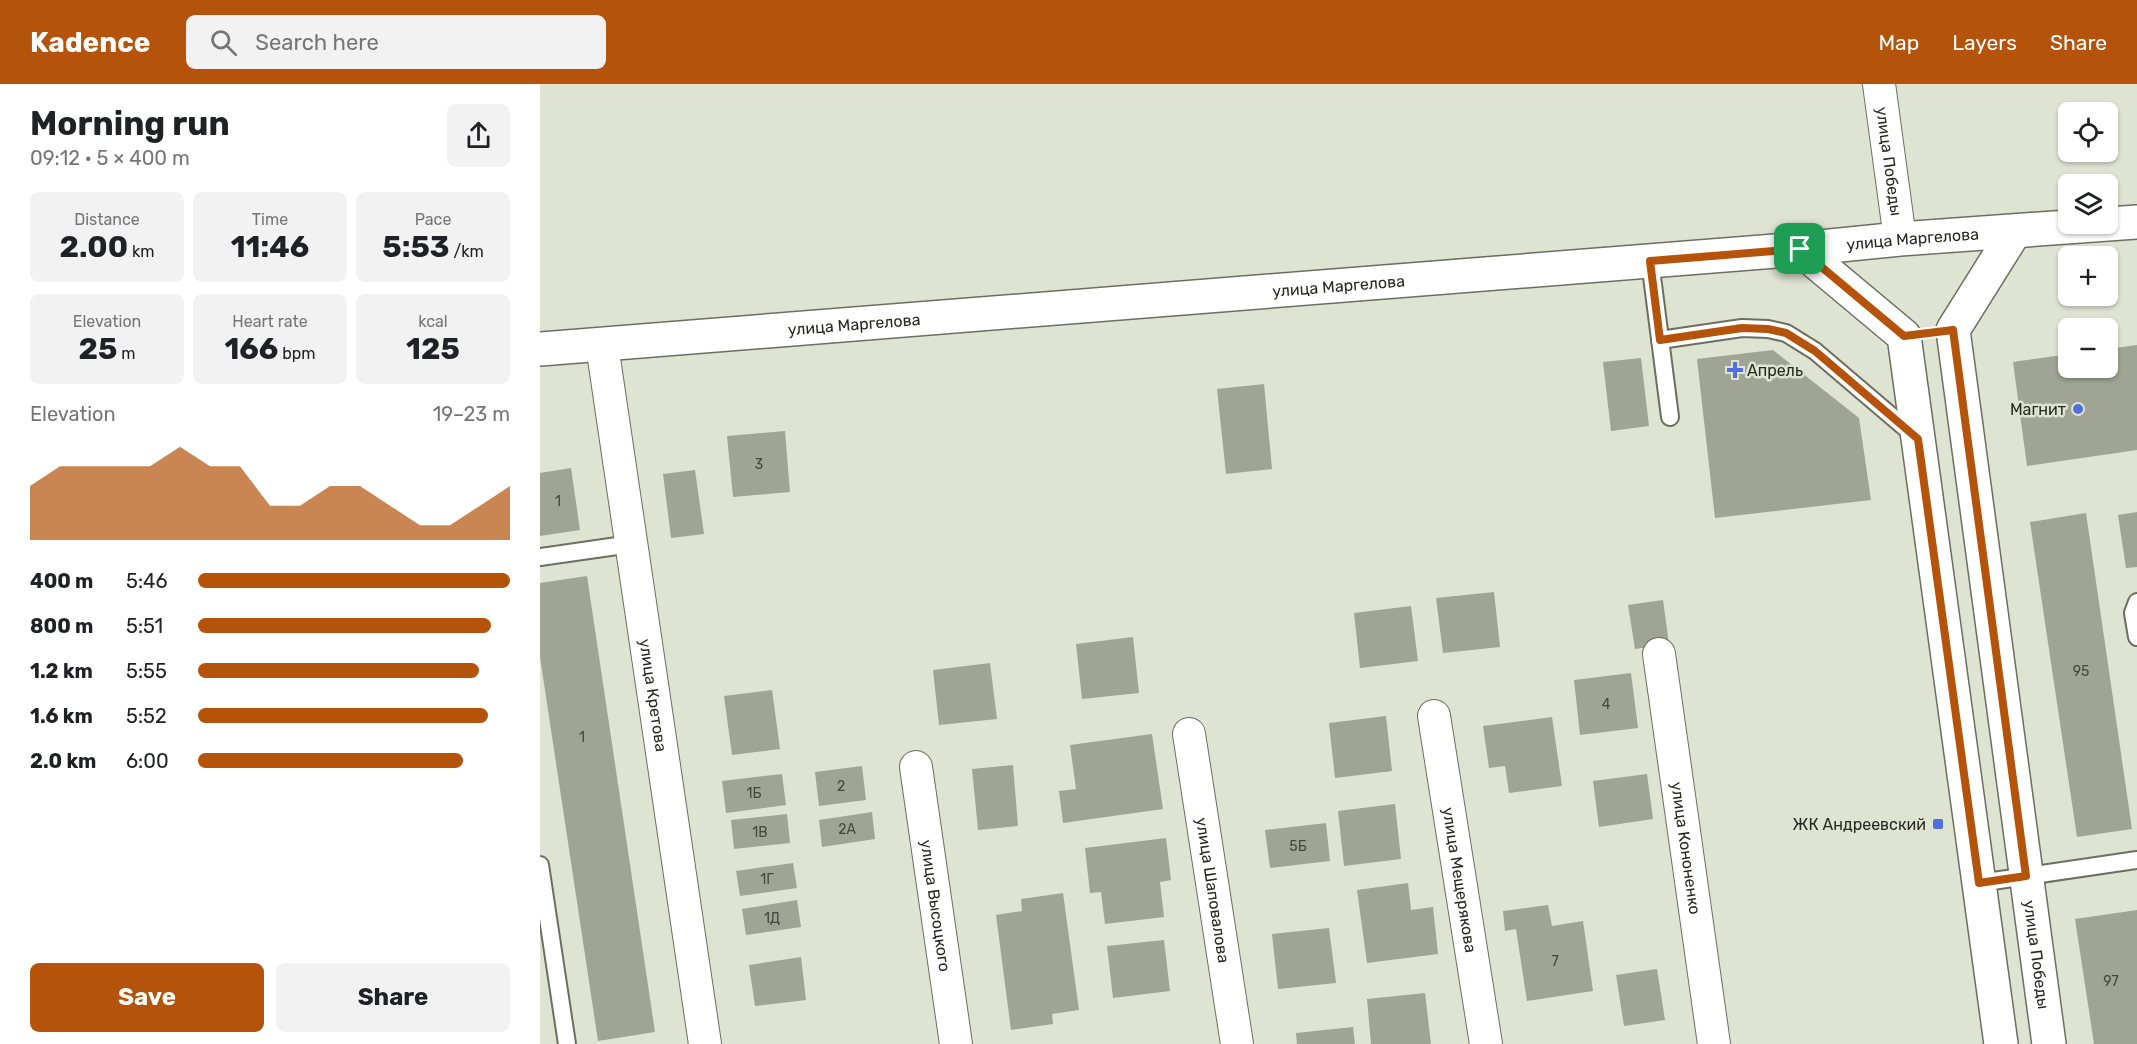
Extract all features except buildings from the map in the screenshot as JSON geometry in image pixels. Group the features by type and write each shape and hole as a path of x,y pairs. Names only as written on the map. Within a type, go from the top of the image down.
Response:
{"street":[{"name":"улица Победы","path":"1879,84 1900,239"},
{"name":"улица Маргелова","path":"540,349 1800,249 1900,239 2137,222"},
{"path":"1904,336 1953,330 2015,231"},
{"path":"1800,249 1904,336 2001,1044"},
{"name":"улица Победы","path":"1953,330 2049,1044"},
{"name":"улица Кретова","path":"602,345 705,1044"},
{"name":"улица Кононенко","path":"1659,654 1714,1044"},
{"name":"улица Мещерякова","path":"1434,716 1486,1044"},
{"name":"улица Шаповалова","path":"1189,734 1237,1044"},
{"name":"улица Высоцкого","path":"916,767 957,1044"}],"lane":[{"path":"1650,261 1670,417"},
{"path":"1660,340 1742,328 1768,329 1786,333 1815,351 1918,439"},
{"path":"540,557 631,544"},
{"path":"2137,602 2133,613 2137,637"},
{"path":"1979,883 2137,860"},
{"path":"540,865 567,1044"}],"place":[{"name":"Апрель","path":"1735,370"},
{"name":"Магнит","path":"2078,409"},
{"name":"ЖК Андреевский","path":"1938,824"}],"route":[{"path":"1800,249 1904,336 1953,330 2026,876 1979,883 1918,439 1815,351 1786,333 1768,329 1742,328 1660,340 1650,261 1800,249"}]}
